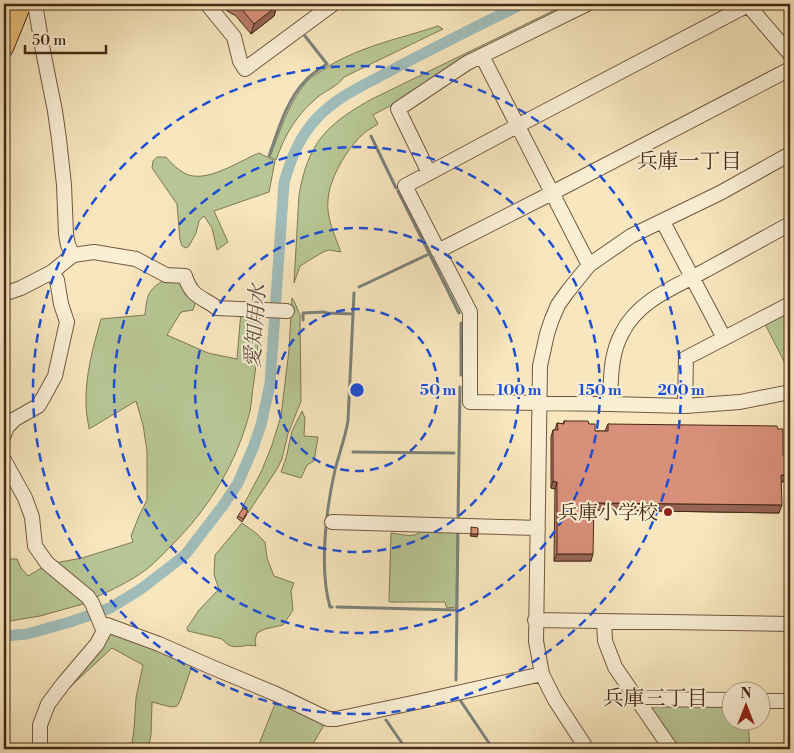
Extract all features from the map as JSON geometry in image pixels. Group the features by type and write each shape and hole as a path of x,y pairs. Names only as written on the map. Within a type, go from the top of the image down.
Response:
{"main road":[{"path":"4,48 22,4"}],"street":[{"path":"35,4 55,111 64,185 67,240 73,255"},
{"path":"207,4 234,37 240,61 245,69 333,4"},
{"path":"429,173 398,109 467,63 587,4"},
{"path":"790,54 748,4 405,186 470,312 470,402 685,406 740,402 790,392"},
{"path":"482,56 589,265"},
{"path":"438,251 790,69"},
{"path":"587,749 555,700 542,674 536,641 540,366 552,319 558,305 589,265 631,236 720,193 790,154"},
{"path":"662,222 724,338"},
{"path":"610,404 612,357 627,324 642,307 667,290 790,224"},
{"path":"4,294 21,288 52,272 73,255 94,252 136,259 166,275 185,276 193,293 217,308 287,311"},
{"path":"4,435 7,427 15,419 38,406 55,376 67,322 61,304 57,280 52,272"},
{"path":"685,406 686,358 790,304"},
{"path":"4,460 25,498 32,517 35,546 47,563 88,597 102,627"},
{"path":"332,522 538,528"},
{"path":"536,620 790,624"},
{"path":"604,621 605,641 615,667 670,749"},
{"path":"40,749 40,725 48,704 97,644 107,625 159,644 276,694 328,719 336,719 417,702 542,674"},
{"path":"637,699 722,700"},
{"path":"772,700 790,701"}],"green space":[{"path":"567,4 575,4 434,78 373,115 378,124 356,141 335,174 329,192 330,220 341,252 329,250 323,252 300,266 294,283 299,195 308,162 321,137 342,118 370,100"},
{"path":"438,26 443,29 344,77 336,85 319,96 304,110 293,125 283,142 276,160 270,157 293,101 312,77 334,63 363,50"},
{"path":"259,153 275,161 269,192 214,211 228,242 217,250 212,228 204,216 199,221 196,233 189,246 186,248 182,246 177,204 152,168 153,161 157,157 166,157 184,173 192,176 202,176 222,170"},
{"path":"169,277 183,278 196,301 193,310 181,312 167,335 208,353 237,359 241,311 260,313 250,411 238,449 220,484 198,516 147,569 94,598 55,563 82,558 133,542 131,536 147,500 147,451 143,425 136,401 89,429 86,394 92,351 101,319 145,315 150,292"},
{"path":"292,298 300,315 301,401 288,434 282,459 248,513 242,508 262,470 281,416 289,350"},
{"path":"790,309 790,373 764,322"},
{"path":"302,411 305,418 304,436 318,437 314,461 307,465 301,478 281,472 292,431"},
{"path":"242,523 265,542 267,558 274,576 294,583 291,591 293,610 283,625 257,633 256,646 234,647 222,639 188,631 187,628 199,610 219,589 214,575 215,555"},
{"path":"419,528 457,529 456,607 447,608 445,602 389,602 391,533 413,535 419,533"},
{"path":"4,559 17,559 21,568 28,576 43,567 85,600 83,604 40,616 4,622"},
{"path":"113,630 190,662 192,666 177,706 171,707 152,702 151,735 148,749 131,749 136,698 143,665 112,648 57,699"},
{"path":"277,699 322,720 324,725 310,749 257,749"},
{"path":"651,704 722,706 722,730 749,730 750,749 677,749 649,709"}],"building":[{"path":"234,4 275,4 277,6 254,24 239,6"},
{"path":"564,421 588,421 589,424 595,424 595,431 608,431 608,424 777,426 778,429 783,429 783,455 785,455 786,475 781,475 782,505 594,503 593,554 557,554 557,482 553,481 553,430 558,430 557,423 564,424"},
{"path":"243,508 248,511 243,519 238,516"},
{"path":"471,527 478,528 478,534 471,534"},
{"path":"351,743 357,749 351,749 348,746"}],"waterway":[{"name":"愛知用水","path":"4,636 27,634 110,608 141,589 185,555 238,483 261,425 270,384 284,183 300,141 324,111 351,92 522,4"},
{"path":"269,156 283,117 298,89 307,78 327,64 305,36"},
{"path":"371,136 396,188"},
{"path":"398,191 459,313"},
{"path":"359,287 429,254"},
{"path":"332,607 330,607 325,575 325,539 335,470 348,421 354,293"},
{"path":"303,320 303,313 353,314"},
{"path":"461,323 461,375"},
{"path":"458,519 460,387"},
{"path":"353,452 454,453"},
{"path":"456,680 458,529"},
{"path":"337,607 457,610"},
{"path":"457,697 493,749"},
{"path":"386,720 406,749"}],"place":[{"name":"兵庫小学校","path":"668,512"}],"district":[{"name":"兵庫一丁目","path":"689,161"},
{"name":"兵庫三丁目","path":"655,698"}]}
